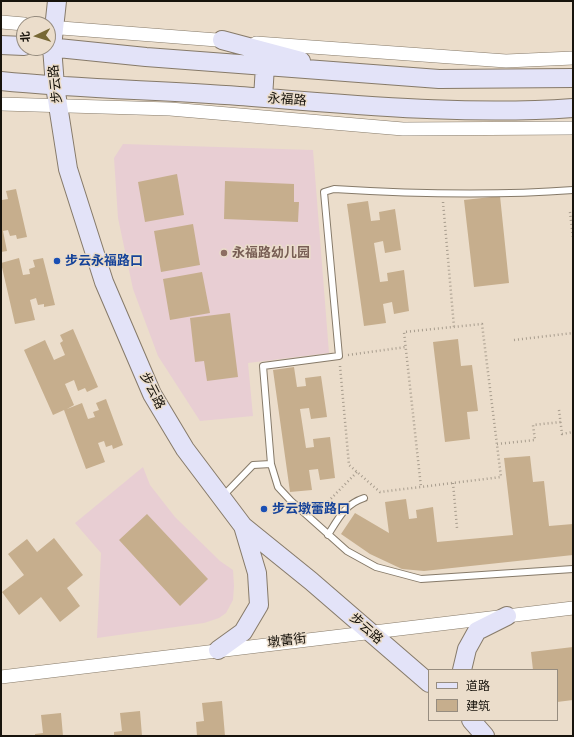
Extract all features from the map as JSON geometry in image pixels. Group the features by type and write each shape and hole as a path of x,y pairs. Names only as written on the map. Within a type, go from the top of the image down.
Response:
{"main road":[{"name":"步云路","path":"54,16 57,1"},
{"path":"222,40 348,73"},
{"path":"1,45 16,46"},
{"path":"56,48 146,57 439,80 573,78"},
{"name":"步云路","path":"51,56 68,169 104,282 127,338 160,408 185,449 243,526 311,581 428,682"},
{"path":"263,98 265,66"},
{"name":"永福路","path":"1,81 55,86 143,89 442,110 547,110 573,108"},
{"path":"218,650 243,632 259,605 257,573 243,526"},
{"path":"462,669 467,649 477,631 507,616"},
{"path":"473,721 485,736"}],"street":[{"path":"1,22 16,23"},
{"path":"56,27 506,61 573,58"},
{"path":"1,104 170,109 403,129 573,128"},
{"name":"墩蕾街","path":"1,677 573,608"}],"lane":[{"path":"573,190 512,194 442,194 334,189 324,192 339,356 263,366 271,464 278,487 346,551 376,567 421,579 573,569"},
{"path":"221,498 253,465 271,464"},
{"path":"328,535 345,508 356,500 364,498"}],"path":[{"path":"442,194 454,327"},
{"path":"570,212 573,238"},
{"path":"406,347 339,356 349,465 380,492 421,487 501,477 482,324 404,332 406,347 421,487"},
{"path":"514,340 573,333"},
{"path":"560,410 562,434 573,432"},
{"path":"497,444 535,440 533,425 561,422"},
{"path":"312,520 357,472"},
{"path":"453,483 456,528"}],"shaded area":[{"name":"永福路幼儿园","path":"123,144 313,150 329,353 248,363 253,416 200,421 158,356 133,289 118,218 114,158"},
{"path":"143,467 150,485 175,517 220,561 233,570 233,600 226,613 219,618 204,623 97,638 101,553 75,523"}],"building":[{"path":"177,174 184,215 145,222 138,182"},
{"path":"225,181 294,184 294,202 299,202 298,222 224,219"},
{"path":"16,189 27,237 17,239 16,235 10,236 8,230 3,231 7,251 1,252 2,200 8,199 6,191"},
{"path":"500,196 509,283 474,287 464,200"},
{"path":"368,201 371,221 380,220 379,212 395,209 401,250 385,253 383,241 374,243 380,282 388,281 387,273 404,270 409,311 394,314 392,302 383,304 386,323 364,326 347,204"},
{"path":"193,224 200,265 161,272 154,231"},
{"path":"19,258 23,275 30,274 29,269 35,267 33,260 43,258 55,305 44,307 44,304 38,305 36,298 30,300 35,320 15,324 1,263"},
{"path":"202,272 210,313 170,320 163,279"},
{"path":"230,313 238,377 207,381 204,361 195,362 190,318"},
{"path":"73,329 98,387 87,392 85,388 78,391 74,380 65,384 74,405 67,409 82,403 88,419 95,417 93,412 99,410 96,403 106,399 123,445 113,449 112,445 106,447 104,441 98,443 105,462 86,469 64,410 53,415 24,350 45,340 54,360 65,355 60,343 63,341 60,335"},
{"path":"458,339 461,366 472,365 478,411 467,412 470,439 445,442 433,342"},
{"path":"294,367 297,387 306,386 305,378 321,376 327,417 311,419 309,408 300,409 306,448 314,447 313,439 330,437 335,478 320,480 318,469 309,470 312,490 290,492 273,370"},
{"path":"530,456 533,482 544,481 549,526 573,524 573,555 424,571 402,569 370,554 341,534 355,513 389,533 385,502 406,499 409,519 417,518 416,510 433,507 437,542 513,535 504,458"},
{"path":"147,514 208,579 180,606 119,540"},
{"path":"54,538 83,575 67,588 80,606 60,622 41,597 19,615 2,592 24,575 8,554 27,539 37,552"},
{"path":"573,647 573,700 558,702 558,669 533,669 531,652"},
{"path":"222,701 225,736 197,736 196,722 204,721 202,703"},
{"path":"140,711 142,736 114,736 114,732 122,731 120,713"},
{"path":"61,713 63,736 35,736 35,734 43,733 41,715"}],"place":[{"name":"永福路幼儿园","path":"224,253"},
{"name":"步云永福路口","path":"57,261"},
{"name":"步云墩蕾路口","path":"264,509"}]}
